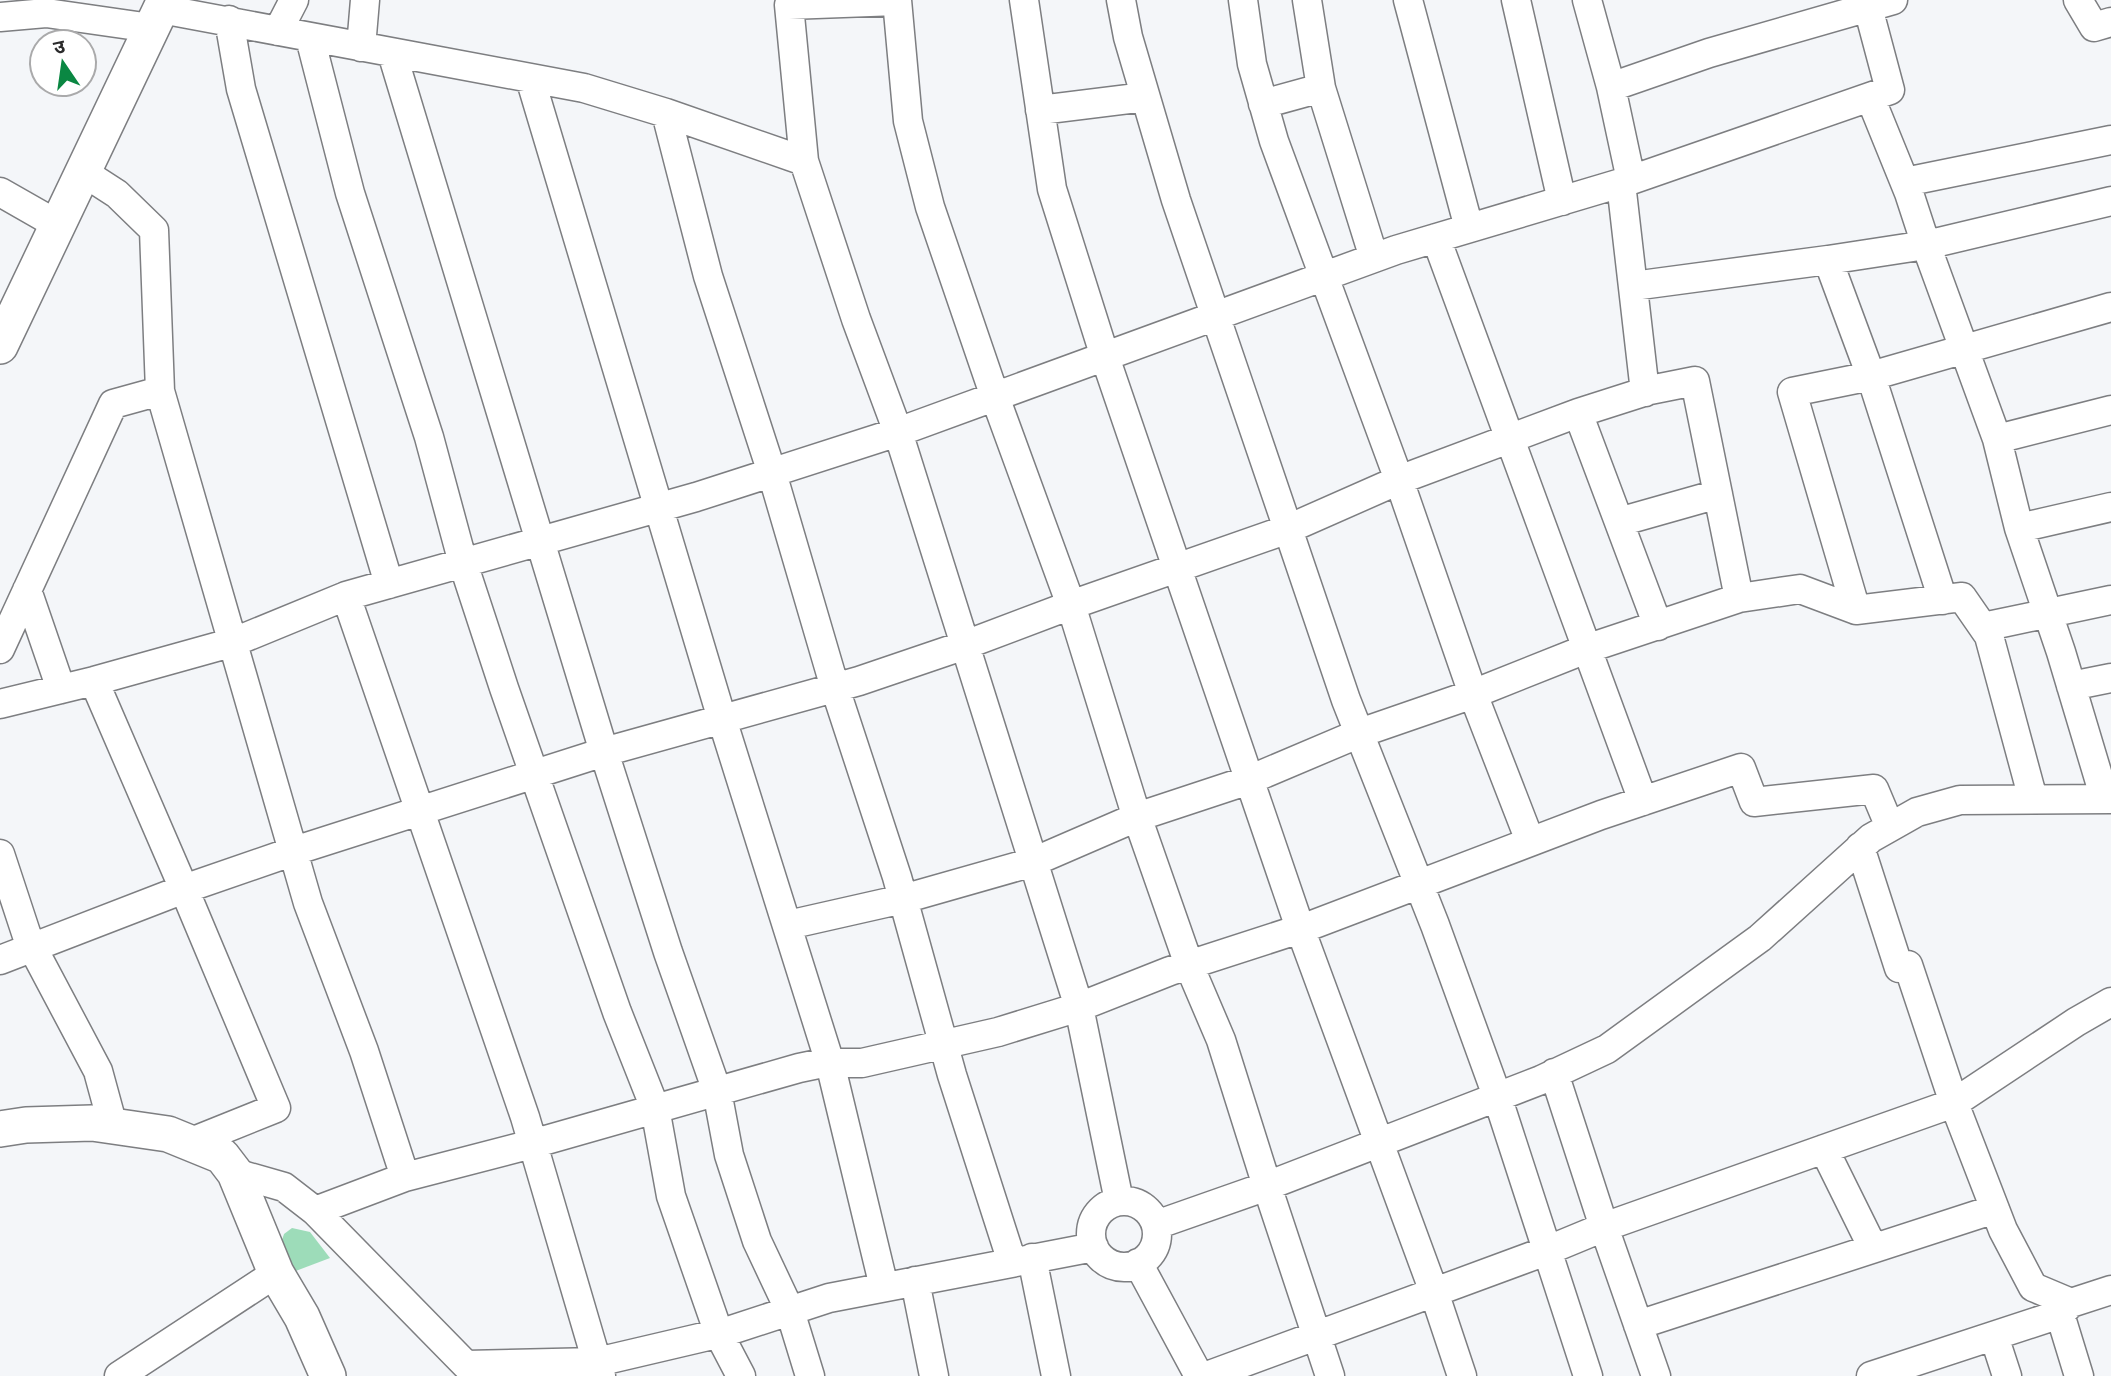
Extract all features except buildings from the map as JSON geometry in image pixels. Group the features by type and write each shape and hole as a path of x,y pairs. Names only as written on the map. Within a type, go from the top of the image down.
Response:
{"main road":[{"path":"0,346 159,12"},
{"path":"0,1129 26,1125 92,1123 168,1134 222,1156 235,1173 276,1273 302,1317 328,1376"}],"street":[{"path":"6,0 0,17 46,13 159,12 229,20 310,38 584,88 804,161"},
{"path":"278,31 295,0"},
{"path":"361,47 365,0"},
{"path":"1024,0 1052,189 1105,356 1300,928 1434,1292 1462,1376"},
{"path":"1121,0 1128,37 1176,200 1360,733 1419,882 1497,1096 1588,1376"},
{"path":"1242,0 1252,64 1274,141 1399,480 1473,694 1530,841"},
{"path":"1307,0 1321,88 1374,258"},
{"path":"1408,0 1469,228"},
{"path":"1516,0 1562,201"},
{"path":"1587,0 1611,87 1626,182 1633,286 1646,392"},
{"path":"2078,0 2095,27 2111,22"},
{"path":"1119,1201 1079,1007 898,432 856,319 804,161 789,5 897,1 908,121 930,207 995,397 1071,605 1137,817 1189,965 1221,1040 1330,1376"},
{"path":"0,704 234,642 346,596 772,473 898,432 1374,258 1626,182 1890,90 1876,3 1709,53 1611,87"},
{"path":"229,20 241,89 389,584"},
{"path":"310,38 350,193 429,437 463,563 617,1012 654,1108 671,1196 719,1334 741,1376"},
{"path":"392,53 604,752 668,952 717,1091 729,1155 757,1241 790,1311 810,1376"},
{"path":"530,78 722,719 830,1063 884,1287"},
{"path":"1263,104 1321,88"},
{"path":"1040,110 1145,97"},
{"path":"1156,1225 1267,1186 1497,1096 1607,1049 1760,938 1871,838 1917,812 1960,800 2108,799 2019,528 1997,439 1905,182 1870,97"},
{"path":"666,113 708,276 772,473 835,688 903,899 945,1044 1022,1260 1056,1376"},
{"path":"1905,182 2111,140"},
{"path":"83,172 117,194 154,230 160,391 308,903 364,1051 405,1177"},
{"path":"0,192 58,225"},
{"path":"1633,286 1926,244 2111,201"},
{"path":"1436,238 1643,801"},
{"path":"1828,260 1871,376 1943,600"},
{"path":"1856,610 1792,392 1871,376 2111,307"},
{"path":"0,960 184,889 294,852 604,752 835,688 965,645 1288,529 1399,480 1578,413 1646,392 1695,381 1740,598"},
{"path":"0,649 113,404 160,391"},
{"path":"1997,439 2111,410"},
{"path":"1578,413 1658,626"},
{"path":"1619,522 1718,494"},
{"path":"2019,528 2111,508"},
{"path":"788,925 903,899 1033,862 1137,817 1249,780 1360,733 1473,694 1586,649 1740,598 1800,589 1856,610 1962,597 1989,636 2033,799"},
{"path":"27,590 61,689"},
{"path":"346,596 533,1144 599,1369"},
{"path":"1983,627 2111,600"},
{"path":"2071,686 2111,678"},
{"path":"93,681 276,1108 190,1143"},
{"path":"315,1211 405,1177 533,1144 799,1068 830,1063 862,1063 998,1032 1079,1007 1189,965 1300,928 1530,841 1741,768 1754,802 1874,789 1890,827"},
{"path":"1860,847 1899,968 1909,965 1954,1102 2003,1230 2033,1287 2066,1309 2079,1376"},
{"path":"0,854 33,948 98,1071 113,1126"},
{"path":"1207,1376 1604,1227 1954,1102 2111,1002"},
{"path":"1554,1073 1656,1376"},
{"path":"1824,1149 1873,1248"},
{"path":"235,1173 284,1187 315,1211 467,1371 599,1369 829,1298 1094,1247"},
{"path":"1119,1201 1141,1205 1156,1225 1157,1234 1153,1249 1147,1258 1128,1266 1114,1265 1106,1261 1094,1247 1091,1229 1098,1214 1108,1205 1119,1201"},
{"path":"1638,1325 1995,1209"},
{"path":"1138,1263 1199,1376"},
{"path":"120,1376 276,1273"},
{"path":"915,1281 934,1376"},
{"path":"1889,1373 1994,1336 2111,1290"},
{"path":"1994,1336 2007,1376"}],"green space":[{"path":"292,1228 310,1232 330,1258 293,1272 282,1240 284,1234"}]}
